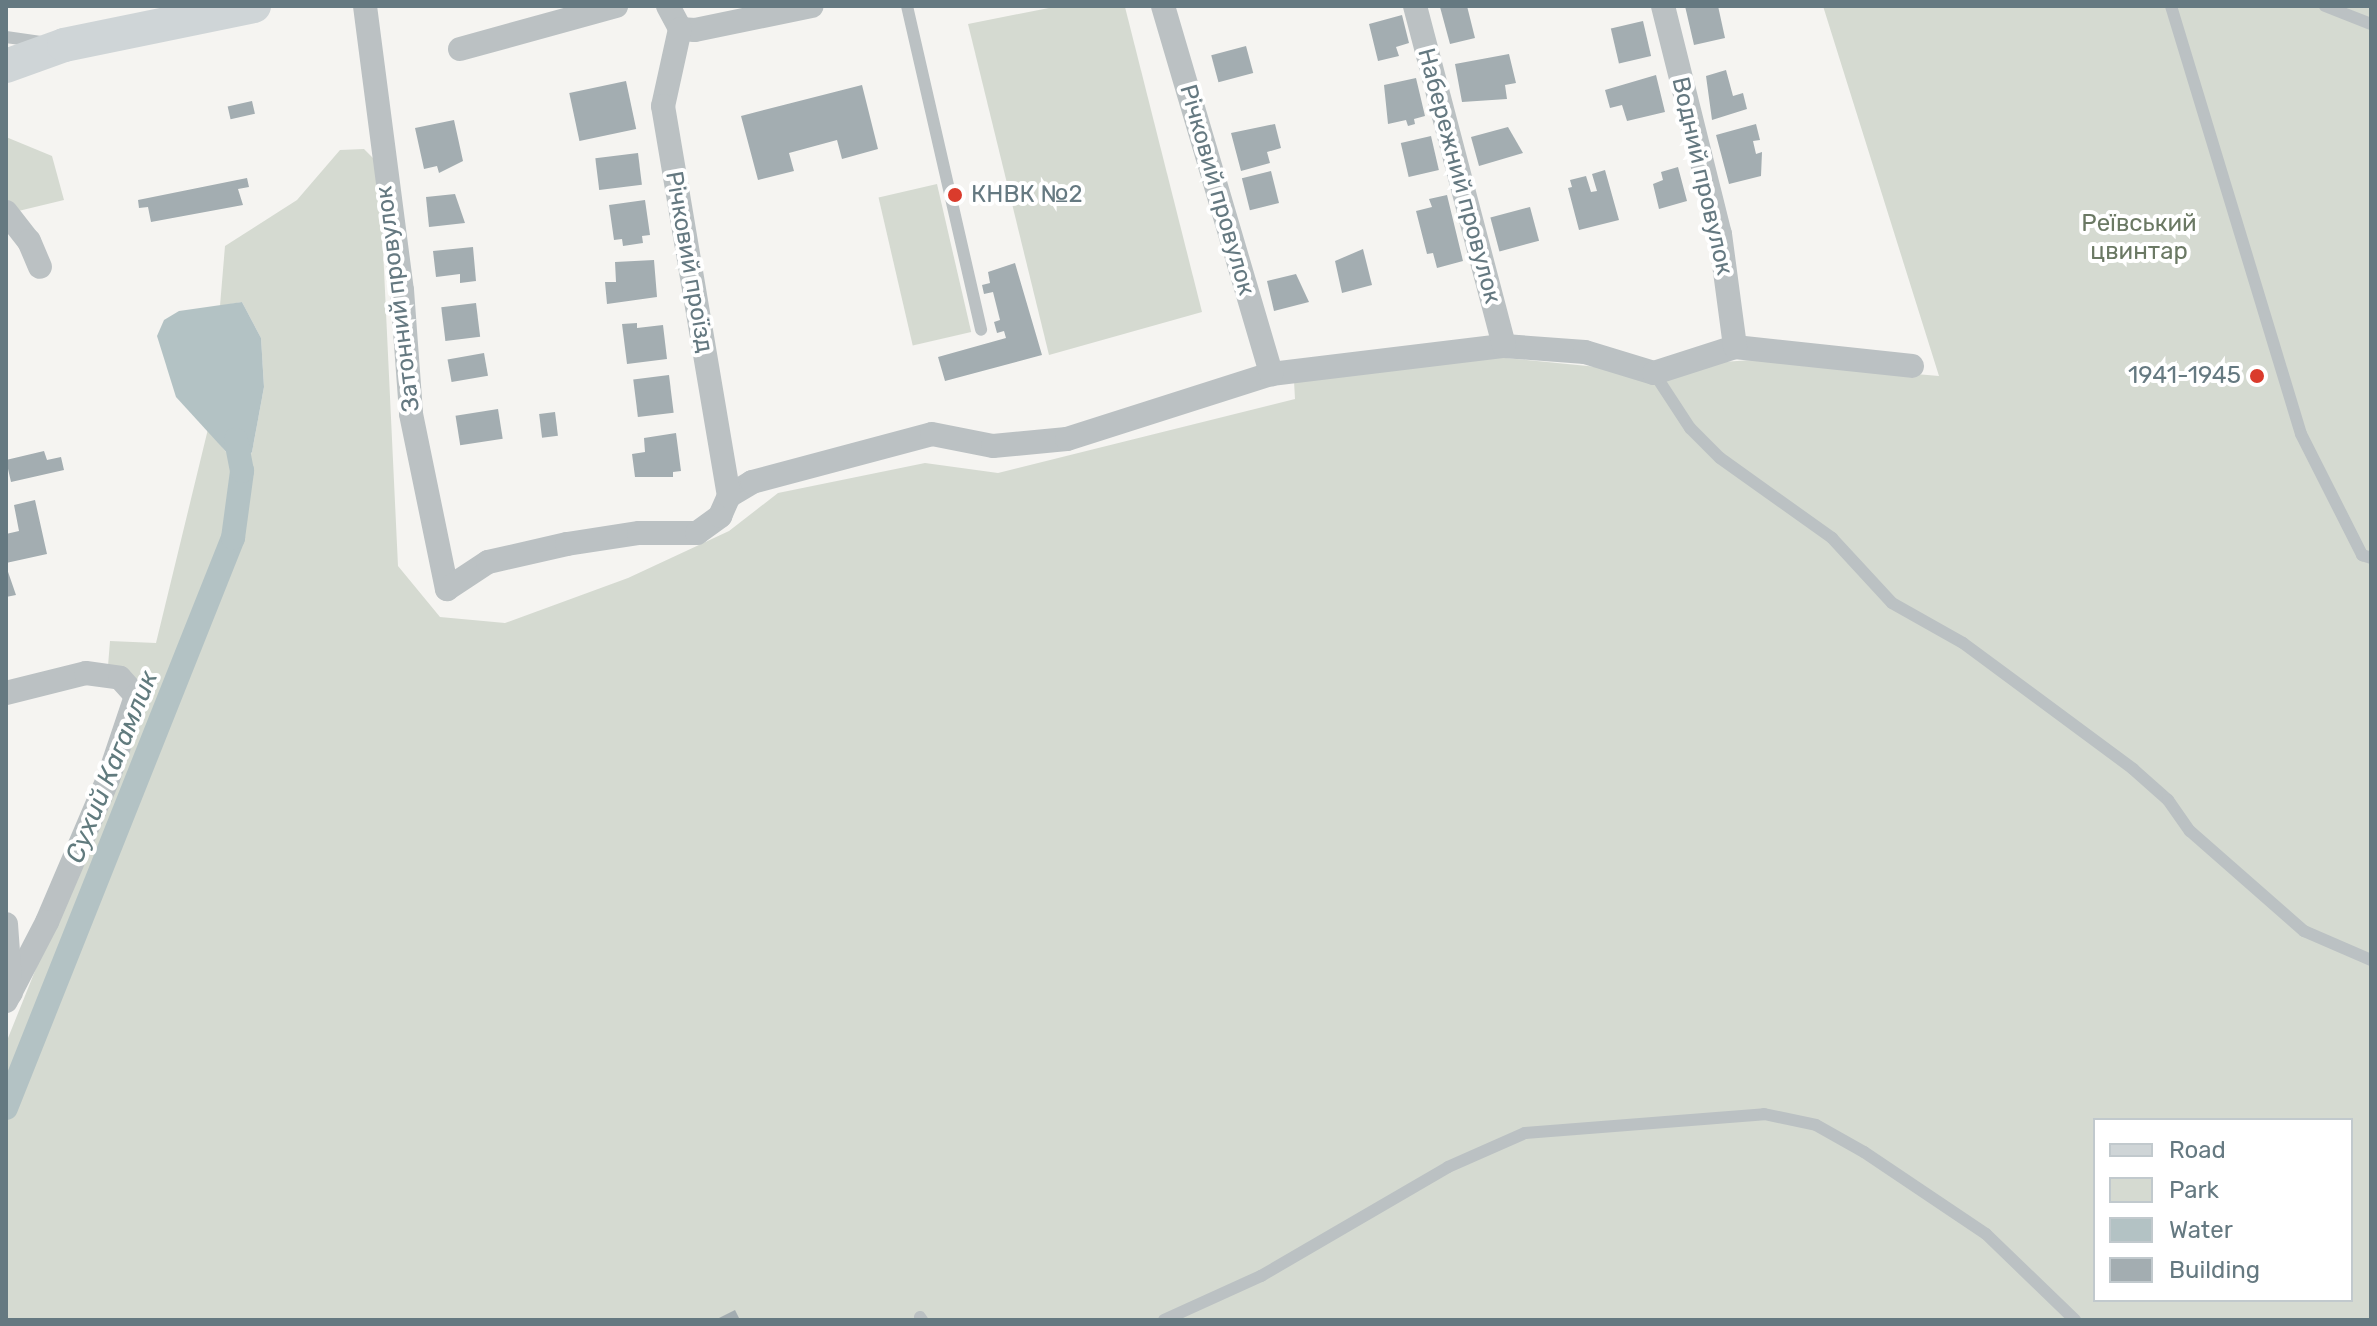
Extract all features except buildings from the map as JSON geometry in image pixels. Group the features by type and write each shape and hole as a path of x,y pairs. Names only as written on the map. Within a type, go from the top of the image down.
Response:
{"main road":[{"path":"6,66 64,45 254,6"}],"street":[{"name":"Затонний провулок","path":"365,6 402,290 411,414 447,589 488,562 567,544 639,533 697,533 720,516 729,496"},
{"path":"460,49 616,6"},
{"path":"668,6 680,29 736,25 812,6"},
{"name":"Річковий провулок","path":"1163,6 1271,374"},
{"name":"Набережний провулок","path":"1415,6 1504,346"},
{"name":"Водний провулок","path":"1663,6 1720,234 1735,347"},
{"name":"Річковий проїзд","path":"680,29 663,106 729,496"},
{"path":"6,212 29,241 40,267"},
{"path":"729,496 752,482 932,434 993,446 1067,439 1271,374 1504,346 1585,352 1654,373 1735,347 1912,366"},
{"path":"6,693 86,673 120,678 136,696 108,779 8,1004"},
{"path":"6,924 8,1004"}],"lane":[{"path":"907,6 981,330"},
{"path":"2171,6 2301,434 2362,555 2371,558"},
{"path":"2325,6 2371,24"},
{"path":"6,37 64,45"},
{"path":"1654,373 1690,428 1720,458 1832,538 1892,603 1963,643 2133,769 2168,800 2190,831 2304,931 2371,960"},
{"path":"1164,1320 1261,1276 1448,1167 1525,1133 1764,1114 1816,1125 1864,1152 1986,1234 2075,1320"}],"green space":[{"path":"1059,6 1125,7 1202,312 1049,355 968,24"},
{"name":"Реївський цвинтар","path":"1823,6 2371,6 2371,1320 6,1320 6,1043 147,693 108,666 110,641 156,643 208,429 237,466 243,467 252,452 264,387 261,338 242,302 220,306 225,246 297,200 340,150 364,149 379,164 398,566 440,617 505,623 628,578 729,531 778,493 925,463 998,473 1295,399 1294,381 1496,357 1618,369 1752,360 1939,376"},
{"path":"6,137 52,156 64,200 6,214"},
{"path":"937,184 971,332 913,346 879,197"}],"water":[{"path":"242,302 261,338 264,387 252,452 240,467 176,397 157,336 164,320 179,311"}],"waterway":[{"name":"Сухий Кагамлик","path":"6,1108 233,538 242,471 236,440"}],"place":[{"name":"КНВК №2","path":"955,195"},
{"name":"1941-1945","path":"2257,376"}]}
